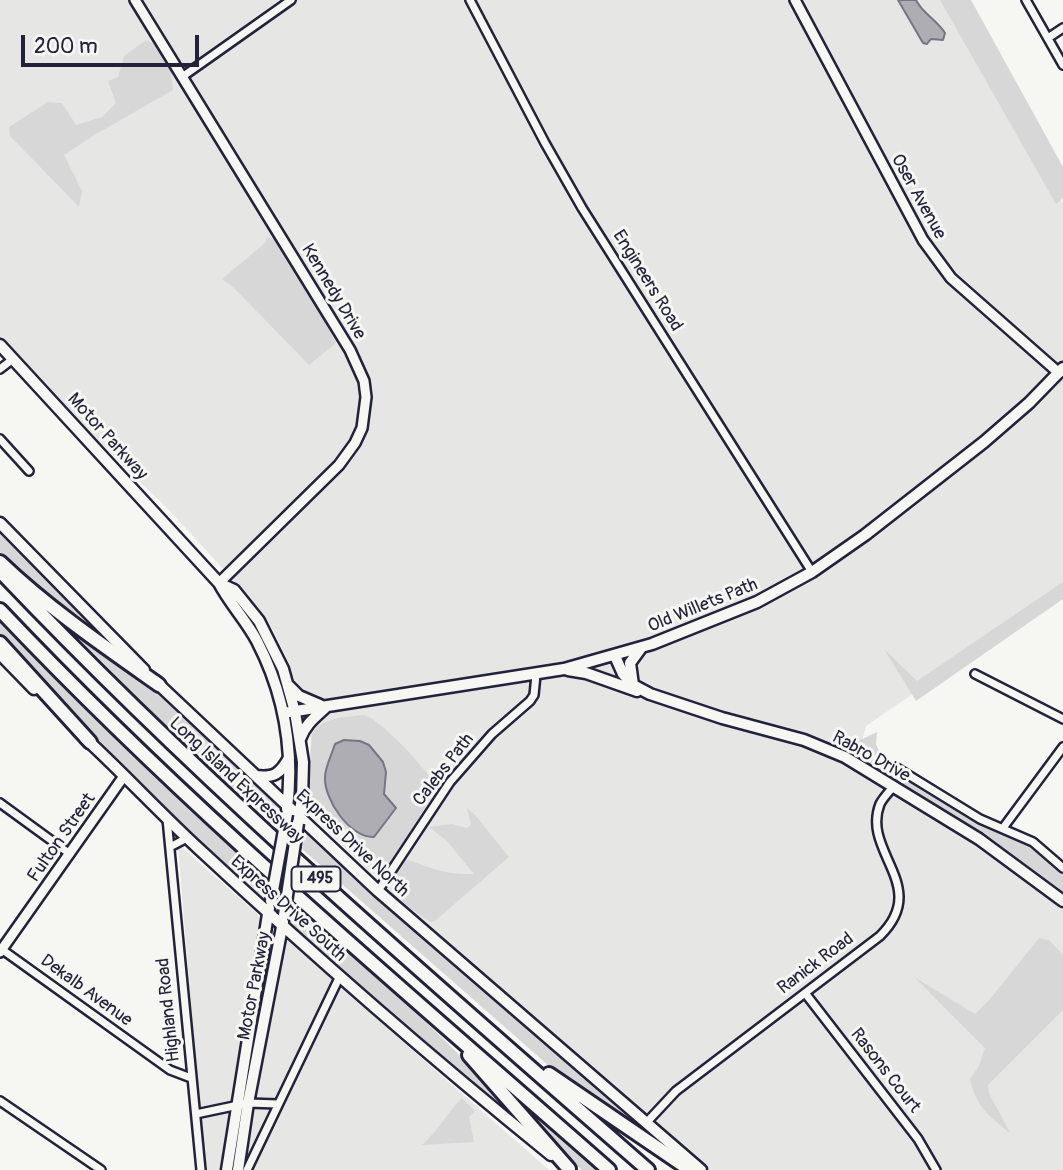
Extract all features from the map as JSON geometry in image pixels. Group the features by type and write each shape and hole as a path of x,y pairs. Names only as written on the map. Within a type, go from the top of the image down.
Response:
{"highway":[{"path":"0,562 38,596 159,685"},
{"name":"Long Island Expressway","path":"0,571 97,672 217,788 441,990 648,1170"},
{"name":"I 495","path":"0,610 78,691 277,880 609,1170"},
{"path":"0,643 90,743"},
{"path":"441,990 545,1071 690,1170"},
{"path":"452,1032 492,1083 570,1170"}],"main road":[{"name":"Motor Parkway","path":"0,345 219,583 257,640 271,673 283,713 291,771 287,810 227,1170"},
{"name":"Old Willets Path","path":"283,713 564,669 640,648 757,602 812,572 865,535 1029,403 1061,371"},
{"name":"Express Drive North","path":"0,523 159,685 256,776 287,810 701,1170"},
{"name":"Motor Parkway","path":"219,583 234,590 259,621 274,648 295,712 303,784 278,952 248,1103 238,1170"},
{"path":"633,685 631,663 640,648"},
{"name":"Express Drive South","path":"0,654 187,838 283,920 301,944 444,1068 570,1170"},
{"path":"615,656 622,674 633,685"},
{"path":"564,669 586,673 629,690 650,694"},
{"path":"288,684 310,703 327,707"},
{"name":"Rabro Drive","path":"633,685 689,709 823,747 845,757 979,839 1063,901"},
{"path":"300,740 310,721 327,707"},
{"path":"256,776 273,776 283,769 289,758"},
{"path":"278,952 289,945 301,944"}],"street":[{"name":"Kennedy Drive","path":"135,0 351,349 364,381 366,397 362,428 348,455 219,583"},
{"path":"182,77 291,0"},
{"name":"Engineers Road","path":"470,0 582,208 812,572"},
{"name":"Oser Avenue","path":"795,0 935,260 951,278 1061,371"},
{"path":"1026,0 1063,65"},
{"path":"1048,38 1063,28"},
{"path":"0,369 13,359"},
{"path":"0,439 29,471"},
{"path":"975,674 1063,719"},
{"name":"Calebs Path","path":"378,891 451,780 492,734 530,701 534,695 536,675"},
{"path":"1003,828 1063,747"},
{"path":"897,768 980,819 1033,842 1063,868"},
{"name":"Fulton Street","path":"1,950 124,776"},
{"name":"Ranick Road","path":"647,1122 676,1091 891,925 900,903 899,891 879,834 878,819 880,805 893,787"},
{"path":"0,803 70,854"},
{"name":"Highland Road","path":"167,819 201,1170"},
{"path":"170,847 187,838"},
{"name":"Dekalb Avenue","path":"1,950 170,1070 191,1078"},
{"path":"247,1170 340,978"},
{"name":"Rasons Court","path":"805,993 918,1139 936,1170"},
{"path":"0,1101 101,1170"},
{"path":"196,1114 248,1103 278,1104"}],"shaded area":[{"path":"0,0 958,0 1063,204 1063,591 866,726 856,766 1002,860 1063,908 1063,1170 710,1170 393,894 306,811 311,740 289,663 272,628 250,598 170,511 0,345"},
{"path":"898,0 916,0 945,33 943,40 931,39 927,44 923,43"},
{"path":"940,0 971,0 1063,167 1063,198 1056,204"},
{"path":"146,40 157,45 171,72 173,90 64,155 82,191 79,207 10,136 9,127 48,102 62,103 76,125 102,117 116,103 108,81 118,77 124,56"},
{"path":"267,237 275,239 303,282 336,343 309,365 222,279 265,243"},
{"path":"0,528 105,638 103,640 39,590 0,552"},
{"path":"1063,582 1063,599 916,701 884,649 917,681"},
{"path":"42,602 162,695 278,807 276,826 206,765"},
{"path":"0,621 89,713 254,869 255,874 266,884 264,899 183,828 99,745 0,637"},
{"path":"364,715 404,747 437,788 389,865 378,872 367,866 310,810 308,796 312,734 316,728 342,717"},
{"path":"877,732 876,744 881,756 1031,847 1063,875 1063,894 1004,850 840,743 854,743"},
{"path":"344,740 360,741 369,745 383,762 386,772 384,794 396,808 374,837 365,836 348,825 329,796 326,769 335,744"},
{"path":"467,808 509,857 431,922 399,896 393,880 395,871 401,860 405,859 447,872 474,874 447,841 429,827 452,824 467,828 471,825"},
{"path":"305,834 310,834 671,1151 613,1114 548,1065 302,849"},
{"path":"178,844 549,1170 204,1170"},
{"path":"293,908 354,957 413,1010 523,1122 521,1124 290,926"},
{"path":"1039,938 1049,940 1063,955 1063,1010 988,1085 989,1093 1010,1133 984,1110 970,1079 979,1066 985,1048 914,977 975,1014"},
{"path":"462,1098 475,1111 469,1117 474,1142 422,1145 433,1134"},
{"path":"516,1100 598,1170 582,1170 560,1152"}]}
